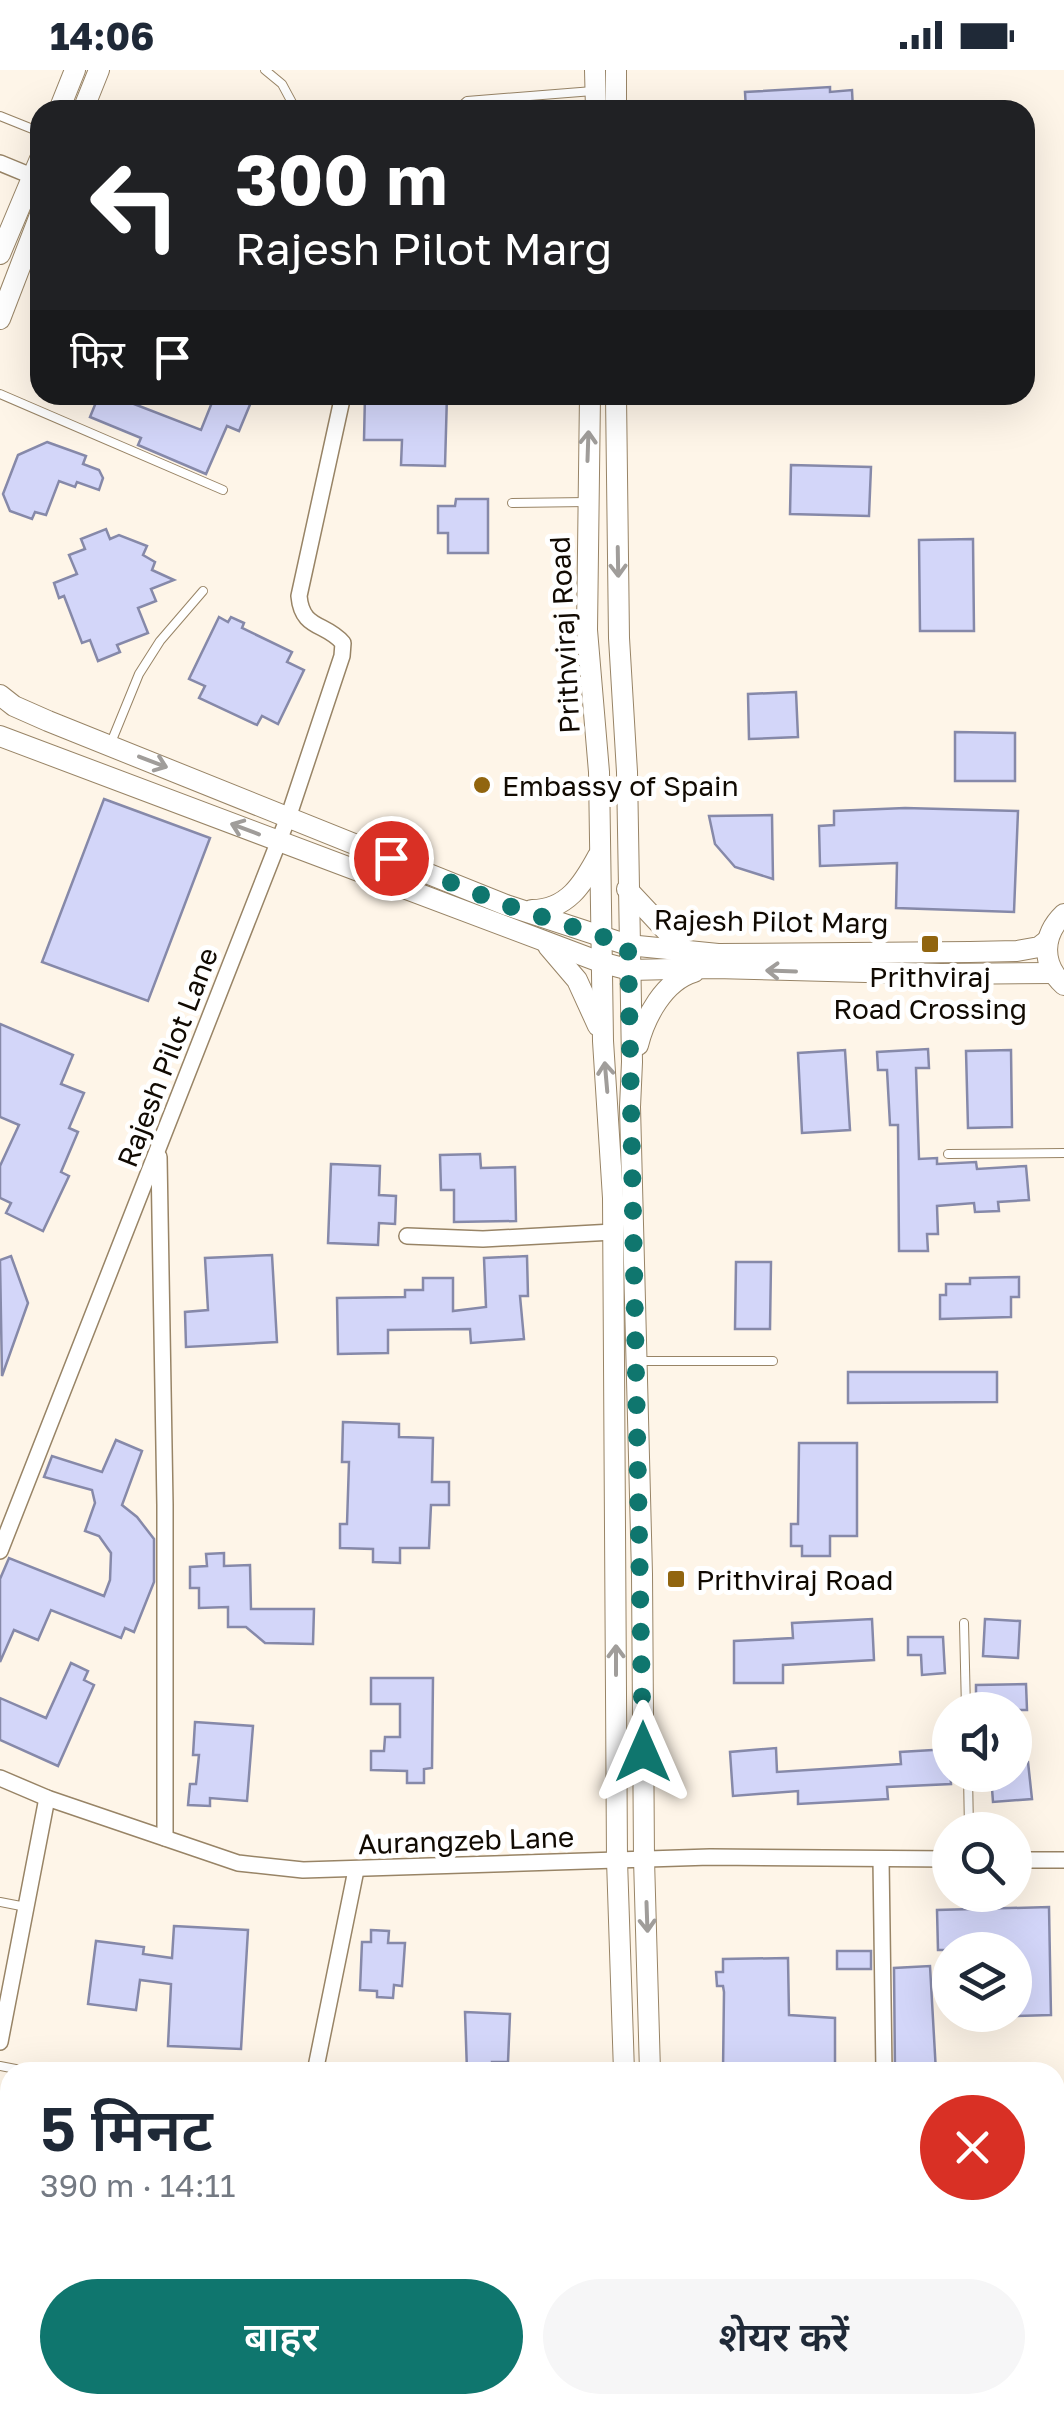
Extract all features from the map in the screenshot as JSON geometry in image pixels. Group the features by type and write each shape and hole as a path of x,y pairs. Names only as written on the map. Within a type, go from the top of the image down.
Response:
{"main road":[{"path":"63,100 75,70"},
{"path":"87,100 99,70"},
{"path":"616,70 616,100"},
{"path":"0,254 30,184"},
{"path":"0,319 30,242"},
{"name":"Prithviraj Road","path":"590,405 587,630 599,772 600,962 613,1232 617,1860 624,2062"},
{"name":"Prithviraj Road","path":"616,405 619,620 627,772 650,2062"},
{"name":"Rajesh Pilot Marg","path":"0,695 14,706 506,905 628,945 718,954 1007,952 1039,947 1048,940"},
{"name":"Rajesh Pilot Marg","path":"0,736 630,970 716,968 1059,979"},
{"path":"506,905 526,910 554,907 581,886 600,854"},
{"path":"628,889 685,951"},
{"path":"1059,979 1048,961 1048,940 1053,926 1064,914"},
{"path":"533,937 550,947 576,980 603,1041"},
{"path":"632,1062 648,1016 670,987 683,975 716,968"}],"street":[{"path":"0,163 30,167"},
{"name":"Rajesh Pilot Lane","path":"0,1551 289,815 342,656 343,643 336,634 308,621 300,610 299,596 341,405"},
{"path":"159,1148 165,1838"},
{"path":"407,1236 484,1239 613,1232"},
{"name":"Aurangzeb Lane","path":"0,1778 47,1798 238,1862 303,1870 644,1859 932,1859"},
{"path":"0,2042 47,1798"},
{"path":"880,1858 884,2062"},
{"path":"1032,1860 1064,1860"},
{"path":"317,2062 356,1870"}],"lane":[{"path":"265,70 282,84 291,100"},
{"path":"467,100 596,90"},
{"path":"0,116 30,128"},
{"path":"0,394 222,490"},
{"path":"512,503 587,502"},
{"path":"110,745 140,674 160,641 203,592"},
{"path":"948,1154 1064,1153"},
{"path":"613,1362 772,1361"},
{"path":"964,1623 966,1692"},
{"path":"0,1902 26,1907"}],"building":[{"path":"830,87 830,92 852,90 852,100 745,100 745,92"},
{"path":"95,405 137,405 201,430 211,405 250,405 239,431 227,426 206,474 138,445 141,438 90,417"},
{"path":"365,405 447,405 445,466 401,465 402,440 364,440"},
{"path":"47,442 86,456 83,464 99,470 103,478 99,490 59,481 46,515 35,512 32,519 10,511 3,494 18,455"},
{"path":"791,465 871,467 869,516 790,514"},
{"path":"456,499 488,499 488,553 448,553 448,533 438,533 438,506 455,506"},
{"path":"106,529 110,539 119,535 147,546 143,555 155,562 152,570 174,580 151,589 156,601 138,608 148,633 117,645 120,652 98,661 90,640 82,643 64,596 59,598 54,583 77,574 69,555 85,549 81,539"},
{"path":"973,539 974,631 920,631 919,540"},
{"path":"219,617 244,623 242,628 292,652 287,662 304,670 278,724 262,716 257,725 199,698 205,686 189,679"},
{"path":"796,692 798,737 749,739 748,694"},
{"path":"955,732 1015,733 1015,781 955,781"},
{"path":"104,799 210,838 148,1001 42,962"},
{"path":"834,811 1018,811 1014,912 896,908 897,863 820,866 819,826 834,825"},
{"path":"772,815 773,879 735,867 715,844 709,816"},
{"path":"0,1024 73,1055 61,1084 84,1093 69,1128 78,1132 61,1172 69,1176 43,1231 6,1213 11,1203 0,1198 0,1166 19,1125 0,1117"},
{"path":"928,1049 929,1068 916,1068 919,1159 937,1158 937,1164 976,1162 977,1169 1026,1166 1029,1200 998,1202 999,1211 975,1212 974,1203 937,1206 938,1234 927,1234 928,1251 899,1251 898,1125 890,1125 887,1070 878,1070 877,1052"},
{"path":"845,1050 850,1130 802,1133 798,1053"},
{"path":"1011,1050 1012,1127 968,1128 966,1051"},
{"path":"480,1154 481,1168 515,1167 516,1221 454,1222 454,1190 441,1190 440,1155"},
{"path":"331,1164 380,1166 379,1195 396,1196 395,1224 379,1223 378,1245 328,1243"},
{"path":"272,1255 277,1342 186,1347 185,1312 208,1310 205,1258"},
{"path":"11,1256 28,1303 2,1376 0,1260"},
{"path":"527,1256 528,1296 520,1296 524,1339 471,1343 470,1329 388,1330 388,1353 338,1354 337,1298 405,1297 405,1290 423,1290 423,1278 453,1278 453,1311 486,1307 484,1258"},
{"path":"736,1262 771,1262 770,1329 735,1329"},
{"path":"1019,1277 1019,1297 1011,1297 1011,1317 940,1319 940,1295 946,1295 946,1284 970,1284 970,1278"},
{"path":"848,1372 997,1372 997,1402 848,1403"},
{"path":"343,1422 399,1424 399,1437 433,1438 432,1482 449,1482 449,1505 431,1505 429,1548 400,1548 400,1563 373,1562 373,1549 340,1548 340,1524 347,1524 349,1462 342,1462"},
{"path":"116,1440 142,1451 122,1505 154,1539 154,1582 134,1632 125,1628 121,1638 51,1610 38,1640 14,1630 0,1662 0,1579 9,1558 104,1596 110,1580 111,1553 99,1536 85,1531 95,1503 92,1490 44,1477 52,1456 102,1472"},
{"path":"799,1443 857,1443 857,1536 830,1536 830,1556 802,1556 802,1546 791,1546 791,1524 798,1524"},
{"path":"224,1553 224,1566 250,1565 251,1609 314,1609 313,1644 265,1643 246,1627 228,1627 228,1607 199,1608 199,1588 190,1588 190,1567 207,1566 206,1554"},
{"path":"872,1619 874,1660 783,1665 783,1683 734,1683 734,1641 793,1638 792,1623"},
{"path":"985,1619 1020,1621 1018,1658 983,1656"},
{"path":"908,1637 943,1637 945,1673 922,1675 921,1655 908,1655"},
{"path":"71,1663 88,1671 84,1680 94,1685 58,1766 0,1740 0,1698 46,1718"},
{"path":"371,1678 433,1678 432,1768 424,1769 424,1783 407,1783 407,1771 371,1770 371,1751 384,1751 385,1737 400,1737 400,1704 371,1704"},
{"path":"1026,1684 1026,1692 976,1692 976,1685"},
{"path":"195,1722 253,1726 247,1801 210,1798 210,1806 188,1805 190,1784 196,1784 199,1755 193,1755"},
{"path":"776,1748 777,1772 901,1764 900,1752 932,1750 932,1785 887,1787 888,1799 798,1804 798,1791 733,1796 730,1752"},
{"path":"992,1792 1031,1792 1032,1799 993,1802"},
{"path":"1032,1907 1049,1907 1051,2015 1032,2016 1032,1932 938,1932 937,1912 1032,1912"},
{"path":"174,1926 248,1930 241,2049 168,2046 171,1984 140,1980 136,2010 88,2004 96,1941 144,1947 143,1954 172,1958"},
{"path":"371,1930 389,1931 388,1943 405,1943 402,1986 394,1985 393,1998 377,1997 377,1991 360,1990 362,1942 371,1942"},
{"path":"837,1951 871,1951 871,1969 837,1969"},
{"path":"788,1958 789,2015 835,2018 835,2062 723,2062 724,1992 723,1986 717,1986 716,1972 723,1972 723,1959"},
{"path":"930,1966 935,2062 895,2062 894,1968"},
{"path":"465,2012 510,2014 508,2062 467,2062"}],"place":[{"name":"Embassy of Spain","path":"482,785"},
{"name":"Prithviraj Road Crossing","path":"930,944"},
{"name":"Prithviraj Road","path":"676,1579"}],"route":[{"path":"391,858 506,905 628,945 643,1752"}]}
